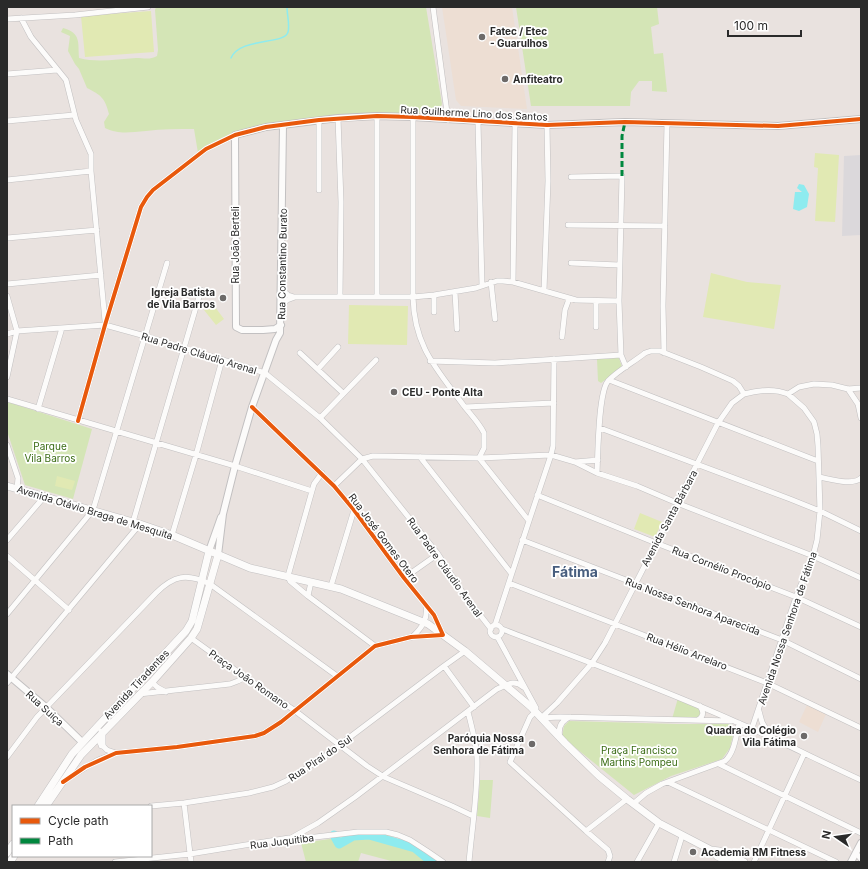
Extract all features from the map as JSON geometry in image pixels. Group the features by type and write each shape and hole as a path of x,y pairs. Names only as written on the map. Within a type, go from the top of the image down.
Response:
{"main road":[{"name":"Avenida Otávio Braga de Mesquita","path":"7,486 93,510 172,535 259,571 331,586 424,622 465,651 535,712 560,739 599,776 659,823 711,850 719,851 744,862"},
{"name":"Avenida Tiradentes","path":"47,805 93,736 186,631 192,621 209,551"},
{"name":"Avenida Tiradentes","path":"39,805 72,754 82,742 102,732 152,682 191,638 196,629 218,555"},
{"path":"102,732 102,745"},
{"name":"Avenida Otávio Braga de Mesquita","path":"711,850 717,856 729,862"}],"street":[{"path":"7,19 74,15 148,7"},
{"path":"433,7 448,120"},
{"path":"21,18 31,37 68,84 74,115 90,154 105,325"},
{"path":"7,74 57,70"},
{"path":"7,121 74,115"},
{"path":"377,116 377,297"},
{"name":"Rua Guilherme Lino dos Santos","path":"78,421 105,325 142,207 147,197 153,190 206,149 235,135 283,124 338,118 377,116 547,125 625,122 778,126 861,119"},
{"path":"413,117 413,311 418,334 430,361 484,433 484,448 479,458"},
{"path":"338,118 340,296"},
{"path":"319,120 319,190"},
{"path":"478,122 482,286"},
{"name":"Rua Constantino Burato","path":"209,551 223,514 252,407 276,340 280,333 283,124"},
{"path":"513,282 515,124"},
{"path":"664,353 663,306 667,124"},
{"path":"544,291 548,181 547,125"},
{"name":"Rua João Berteli","path":"235,135 235,322 237,328 242,330 275,329 281,325"},
{"path":"7,180 91,171"},
{"path":"571,176 622,176 619,301 621,355 626,367"},
{"path":"568,224 665,226"},
{"path":"7,238 97,230"},
{"path":"7,614 36,581 93,510 167,263"},
{"path":"571,263 619,265"},
{"path":"7,284 101,275"},
{"path":"281,289 288,295 295,297 413,296 455,292 497,281 513,282 569,299 583,301 619,301"},
{"path":"491,282 495,319"},
{"path":"103,290 109,293 116,292"},
{"path":"8,678 69,610 136,523 156,443 202,290"},
{"path":"455,292 457,329"},
{"path":"434,295 434,312"},
{"path":"7,296 18,331 7,377"},
{"path":"281,305 287,300 295,297"},
{"path":"562,337 565,310 569,299"},
{"path":"596,300 596,327"},
{"name":"Rua Padre Cláudio Arenal","path":"7,334 18,331 105,325 265,373 320,418 362,459 438,554 463,593 493,627"},
{"path":"38,409 62,328"},
{"path":"263,330 274,334 276,340"},
{"path":"318,370 338,347"},
{"path":"597,473 600,405 602,394 609,380 645,353 651,351 664,353 733,381 739,386 744,394 761,390 788,394 799,387 814,384 832,384 848,389 861,388"},
{"path":"300,353 343,393"},
{"path":"430,361 480,364 621,355"},
{"path":"554,359 553,446 551,455 491,635 498,638 536,708 535,712 530,717 510,762 608,850 610,856 608,862"},
{"path":"172,535 222,360"},
{"path":"320,418 376,360"},
{"path":"609,380 818,461"},
{"path":"848,389 858,404 861,418"},
{"name":"Avenida Santa Bárbara","path":"541,718 557,703 592,663 615,624 718,422 732,403 744,394"},
{"name":"Avenida Nossa Senhora de Fátima","path":"752,728 796,597 813,556 817,540 820,511 817,434 814,422 804,408 788,394"},
{"path":"7,399 235,466 312,491"},
{"path":"465,407 554,403"},
{"name":"Rua José Gomes Otero","path":"252,407 334,486 426,605 439,623 444,635"},
{"path":"600,428 820,511 861,532"},
{"path":"7,445 18,478 17,489"},
{"path":"334,486 362,459 380,456 479,458 551,455 575,462 597,473 637,486 813,556 861,578"},
{"path":"420,456 511,573"},
{"path":"479,458 528,521"},
{"path":"575,462 598,460"},
{"path":"322,473 314,484 288,576 290,581 308,596 375,646"},
{"path":"819,477 851,482 857,481 861,478"},
{"name":"Rua Cornélio Procópio","path":"537,495 656,544 796,597 861,627"},
{"path":"7,540 44,496"},
{"path":"331,586 354,510"},
{"name":"Rua Constantino Burato","path":"218,555 223,514"},
{"name":"Rua Nossa Senhora Aparecida","path":"522,540 782,640 861,679"},
{"path":"404,578 438,554"},
{"path":"7,556 69,610"},
{"path":"7,757 28,728 156,593 167,582 184,577 202,580 210,584 336,676"},
{"path":"308,596 311,582"},
{"name":"Rua Hélio Arrelaro","path":"508,583 767,683 861,728"},
{"path":"411,637 422,627 427,614 426,605"},
{"path":"493,627 500,626 502,629 700,706 752,728 861,780"},
{"path":"498,638 502,634 502,629"},
{"path":"63,782 92,764 116,753 185,746 255,736 274,727 375,646 411,637 444,635"},
{"name":"Praça João Romano","path":"191,638 294,710 367,766 384,777 473,816"},
{"name":"Rua Piraí do Sul","path":"152,806 184,803 249,793 273,787 296,776 341,745 465,651"},
{"path":"444,666 474,707"},
{"path":"140,694 230,684 245,677"},
{"name":"Rua Suiça","path":"8,678 47,708 82,742"},
{"path":"152,682 160,689 167,692"},
{"path":"291,838 318,823 384,777 497,690 515,682 525,688"},
{"path":"557,703 554,711 560,717"},
{"path":"698,720 703,716 703,710 700,706"},
{"path":"759,710 762,722 771,737"},
{"path":"468,712 475,739 477,757 469,862"},
{"path":"541,718 571,717 737,722"},
{"path":"560,739 559,729 561,725 565,719 571,717"},
{"path":"586,831 630,801 654,788 719,764 730,757 737,722"},
{"path":"93,736 107,750 116,753"},
{"path":"754,862 804,754"},
{"path":"719,764 861,833"},
{"path":"668,782 836,862"},
{"path":"184,803 191,862"},
{"path":"637,862 659,823"},
{"name":"Rua Juquitiba","path":"115,862 190,854 291,838 298,839 358,832 386,832 410,840 443,862"},
{"path":"674,862 682,836"},
{"path":"852,862 861,843"},
{"path":"856,853 861,859"}],"shaded area":[{"name":"Fatec / Etec - Guarulhos","path":"442,7 512,7 527,109 461,106 456,100"},
{"path":"861,155 861,235 842,236 844,156"},
{"path":"807,705 826,714 818,732 799,722"}],"green space":[{"path":"156,7 426,7 442,104 439,111 428,114 382,113 348,115 279,122 244,129 222,138 198,153 194,129 115,132 105,128 104,122 109,114 106,104 99,95 87,88 79,69 68,51 70,36 61,32 63,28 76,35 79,58 100,60 152,58 157,56 158,50"},
{"path":"516,7 657,7 659,24 651,27 654,54 663,53 667,92 652,91 652,81 639,81 631,92 630,106 531,106"},
{"path":"151,11 154,52 85,57 81,16"},
{"path":"815,153 839,155 835,222 815,221 818,168 814,167"},
{"path":"711,273 747,282 781,285 774,329 703,317"},
{"path":"212,303 224,319 216,325 204,310"},
{"path":"349,305 408,306 407,345 348,344"},
{"path":"619,358 622,367 601,383 598,381 597,359"},
{"name":"Parque Vila Barros","path":"8,402 92,429 73,499 25,485 7,431"},
{"path":"57,476 75,481 72,490 55,486"},
{"path":"640,513 662,522 655,537 634,529"},
{"path":"678,698 702,710 703,712 698,719 672,719"},
{"name":"Praça Francisco Martins Pompeu","path":"569,721 732,724 733,735 730,748 722,759 671,776 634,795 562,737 564,726"},
{"path":"480,780 493,780 490,818 477,816"},
{"path":"380,832 427,851 428,862 395,862 361,853 358,862 306,862 301,843"}],"water":[{"path":"799,184 804,185 809,194 807,207 799,211 793,209 795,192 802,192 797,188"}],"waterway":[{"path":"231,58 236,51 243,47 279,39 285,36 289,29 287,7"},
{"path":"334,835 339,844 353,836 369,835 415,848 432,862"}],"marked path":[{"path":"622,176 622,136 625,122"}],"cycle path":[{"path":"78,421 105,325 141,207 153,190 206,149 235,135 266,127 319,120 377,116 547,125 625,122 778,126 861,119"},
{"path":"63,782 85,767 116,753 177,747 255,736 264,733 281,722 375,646 411,637 443,635 434,615 334,486 252,407"}],"place":[{"name":"Fatec / Etec - Guarulhos","path":"482,37"},
{"name":"Anfiteatro","path":"505,79"},
{"name":"Igreja Batista de Vila Barros","path":"223,298"},
{"name":"CEU - Ponte Alta","path":"394,392"},
{"name":"Quadra do Colégio Vila Fátima","path":"804,736"},
{"name":"Paróquia Nossa Senhora de Fátima","path":"532,744"},
{"name":"Academia RM Fitness","path":"693,852"}],"district":[{"name":"Fátima","path":"575,572"}]}
